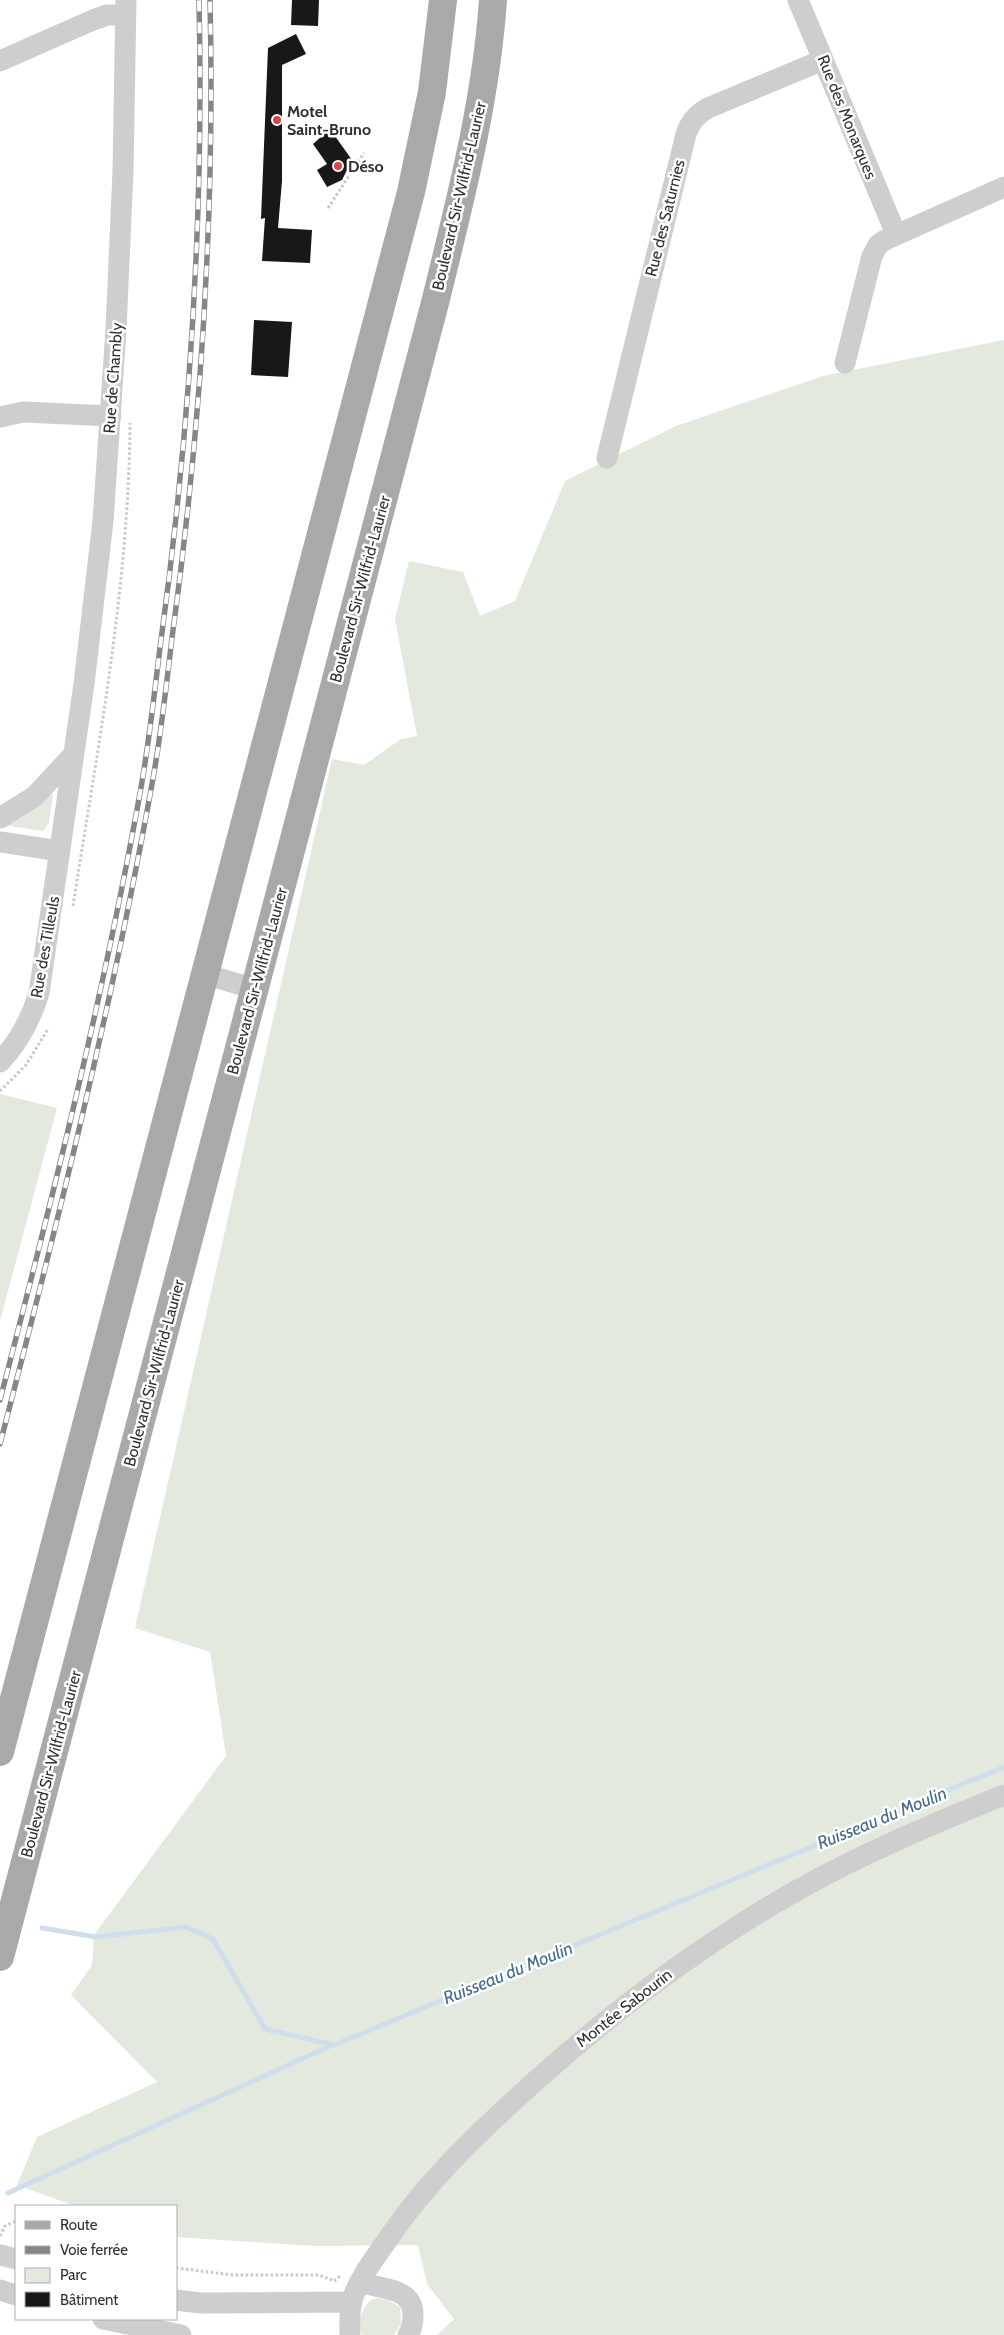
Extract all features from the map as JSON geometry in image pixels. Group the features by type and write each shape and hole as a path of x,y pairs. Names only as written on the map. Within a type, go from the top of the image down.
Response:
{"main road":[{"path":"0,1752 411,192 432,92 443,0"},
{"name":"Boulevard Sir-Wilfrid-Laurier","path":"0,1957 459,207 478,114 493,0"}],"street":[{"name":"Rue des Monarques","path":"798,0 896,234"},
{"path":"0,61 93,20 126,8"},
{"name":"Rue de Chambly","path":"60,851 96,595 111,416 123,171 126,8"},
{"name":"Rue des Saturnies","path":"607,458 686,134 691,123 698,114 708,108 823,60"},
{"path":"845,363 873,252 881,242 1004,187"},
{"path":"0,418 14,413 32,412 111,416"},
{"path":"0,818 35,796 74,754"},
{"path":"0,842 60,851"},
{"name":"Rue des Tilleuls","path":"0,1062 20,1037 36,1004 60,851"},
{"path":"204,974 255,989"},
{"name":"Montée Sabourin","path":"350,2335 352,2302 361,2282 404,2216 460,2152 572,2048 638,1995 730,1931 826,1874 894,1841 1004,1795"},
{"path":"0,2255 15,2259"},
{"path":"361,2282 394,2290 408,2299 414,2312 412,2327 408,2335"},
{"path":"0,2290 15,2294"},
{"path":"178,2300 200,2304 352,2302"},
{"path":"108,2320 181,2335"}],"path":[{"path":"328,208 364,153"},
{"path":"0,2236 5,2226 15,2221"},
{"path":"178,2268 233,2275 319,2275 334,2281"}],"green space":[{"path":"1004,340 1004,2335 437,2335 454,2319 427,2284 418,2245 315,2246 178,2237 178,2205 72,2205 17,2185 37,2137 157,2082 71,1995 92,1965 94,1935 226,1756 210,1652 135,1628 332,759 364,765 401,739 417,736 395,619 409,561 463,572 480,616 515,601 565,481 676,426 823,376"},
{"path":"51,793 53,796 49,823 43,831 2,825"},
{"path":"0,1094 57,1108 0,1321"},
{"path":"375,2298 386,2299 400,2307 401,2324 394,2335 362,2335 360,2319 367,2304"}],"building":[{"path":"292,0 319,0 318,26 291,25"},
{"path":"296,34 306,54 282,65 282,181 278,228 312,230 310,263 262,261 265,218 261,219 268,48"},
{"path":"330,129 352,160 342,180 327,187 317,170 327,164 313,144"},
{"path":"254,320 292,322 288,377 251,375"}],"waterway":[{"name":"Ruisseau du Moulin","path":"42,1928 96,1937 186,1927 213,1939 265,2029 334,2045 1004,1767"},
{"path":"8,2193 332,2045"}],"railway":[{"path":"0,1400 95,1015 112,938 148,747 180,481 193,321 199,160 199,0"},
{"path":"0,1444 63,1197 101,1033 136,867 158,748 191,479 204,320 210,160 210,0"}],"place":[{"name":"Motel Saint-Bruno","path":"277,120"},
{"name":"Déso","path":"338,166"}]}
